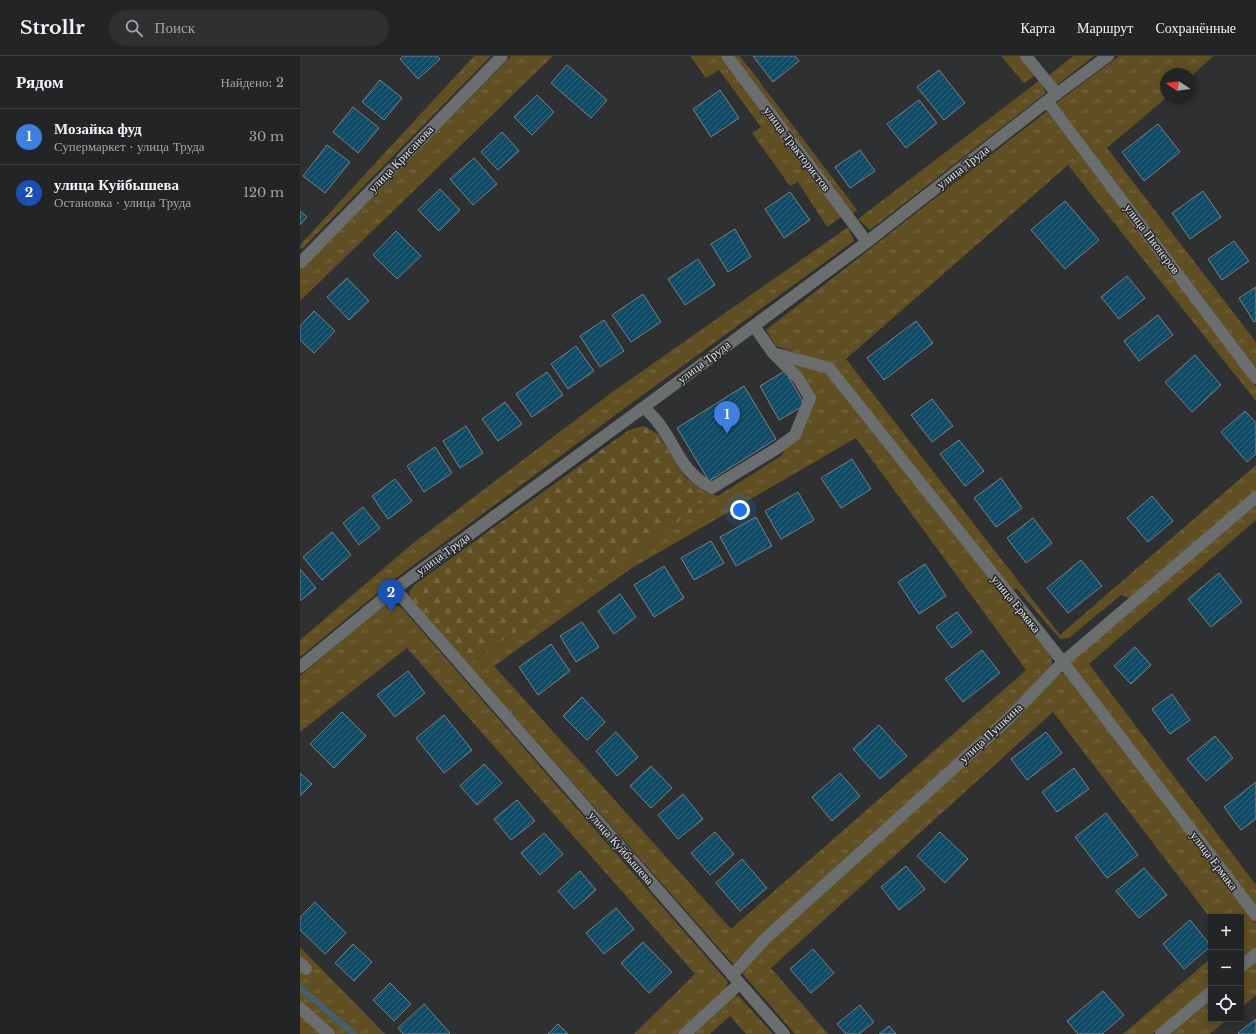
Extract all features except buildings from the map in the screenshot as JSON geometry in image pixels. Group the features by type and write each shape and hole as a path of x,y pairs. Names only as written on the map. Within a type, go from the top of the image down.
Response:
{"street":[{"name":"улица Крисанова","path":"302,258 502,56"},
{"name":"улица Трактористов","path":"727,56 867,242"},
{"name":"улица Пионеров","path":"1026,56 1052,98 1256,378"},
{"name":"улица Труда","path":"300,667 395,589 867,242 1108,56"},
{"path":"644,407 657,422 688,471 703,484 712,488 776,449 795,435 810,398 798,378 773,353 754,326"},
{"name":"улица Ермака","path":"773,353 829,368 1062,662 1256,915"},
{"name":"улица Пушкина","path":"685,1034 735,979 765,939 1007,720 1062,662 1256,497"},
{"name":"улица Куйбышева","path":"395,589 784,1034"},
{"path":"1244,964 1256,954"},
{"path":"1161,1034 1208,995"},
{"path":"300,1008 329,1034"}],"green space":[{"path":"474,56 491,56 302,249 300,248 300,245"},
{"path":"511,56 553,56 300,301 300,270"},
{"path":"690,56 721,56 841,217 827,227 798,182 790,186 752,133 761,127 719,70 706,78"},
{"path":"732,56 740,56 857,210 852,214"},
{"path":"1001,56 1021,56 1036,75 1024,83"},
{"path":"1073,56 1094,56 1057,85 1048,76"},
{"path":"1119,56 1214,56 1196,72 1196,68 1160,68 1160,103 1107,148 1256,342 1256,368 1056,103"},
{"path":"1040,80 1046,93 870,230 858,219"},
{"path":"1047,111 1256,386 1256,401 1068,165 846,359 1060,635 1256,465 1256,491 1129,598 1121,595 1069,638 1060,639 1017,589 1011,589 834,366 776,346 766,330"},
{"path":"848,227 854,241 618,413 391,582 300,657 300,640 412,544 611,393"},
{"path":"788,362 826,373 1052,658 1051,667 1000,719 763,934 733,964 468,664 702,505 685,477 704,491 718,496 781,456 798,429 805,405 801,390","holes":["856,438 1026,670 731,929 494,666 632,568"]},
{"path":"644,426 658,434 703,505 468,664 410,597 409,592 414,585 629,430"},
{"path":"1256,503 1256,520 1089,664 1256,885 1256,908 1071,668 1072,661"},
{"path":"394,604 402,608 728,982 725,992 679,1034 634,1034 695,974 407,648 300,732 300,676 383,605"},
{"path":"1059,673 1065,673 1256,923 1256,948 1244,958 1244,914 1208,915 1053,712 771,968 828,1034 795,1034 741,972 765,945"},
{"path":"300,947 385,1034 333,1034 300,1003"},
{"path":"1256,960 1256,995 1244,1005 1244,986 1244,970"},
{"path":"1208,961 1208,988 1153,1034 1123,1034"},
{"path":"731,996 739,996 773,1034 746,1034 730,1016 710,1034 690,1034"},
{"path":"1208,1002 1208,1022 1224,1022 1210,1034 1169,1034"},
{"path":"300,1012 324,1034 300,1034"}],"waterway":[{"path":"300,988 354,1034"}],"place":[{"name":"Мозайка фуд","path":"727,434"},
{"name":"улица Куйбышева","path":"391,612"}]}
